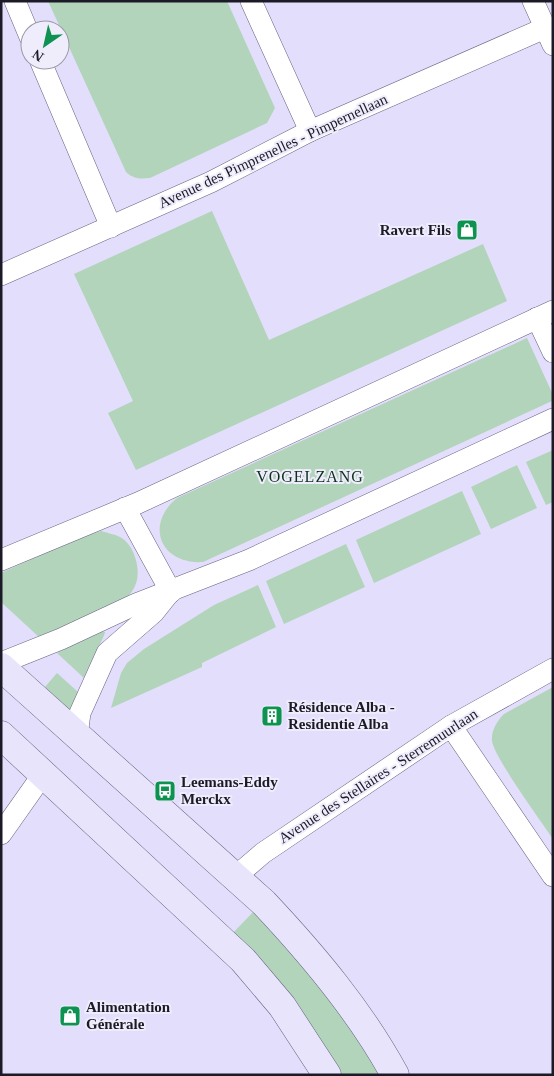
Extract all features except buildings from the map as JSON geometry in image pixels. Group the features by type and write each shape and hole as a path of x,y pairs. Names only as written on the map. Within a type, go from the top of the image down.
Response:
{"street":[{"path":"15,1 23,20"},
{"path":"252,1 310,131"},
{"path":"533,1 549,36"},
{"name":"Avenue des Pimprenelles - Pimpernellaan","path":"1,275 211,182 310,131 549,36"},
{"path":"44,70 111,227"},
{"path":"1,560 125,508 545,315 553,352"},
{"path":"1,663 61,639 136,604 171,592 249,560 553,420"},
{"path":"125,508 171,592"},
{"path":"77,736 80,713 106,653 154,612 171,592"},
{"path":"1,667 235,877 290,931 375,1038 395,1075"},
{"name":"Avenue des Stellaires - Sterremuurlaan","path":"235,877 263,853 451,726 553,669"},
{"path":"451,726 553,876"},
{"path":"1,735 243,960 282,1006 327,1075"},
{"path":"1,834 44,773"}],"green space":[{"path":"48,1 227,1 275,108 267,123 150,178 134,177 126,172 70,49 70,20 57,20"},
{"path":"212,211 269,340 483,244 507,301 136,470 108,413 133,401 74,274"},
{"path":"527,338 553,395 552,401 203,562 188,561 177,557 168,550 162,541 160,531 161,520 167,509 177,498"},
{"path":"553,450 553,502 546,505 526,462"},
{"path":"517,465 537,508 491,529 471,487"},
{"path":"462,491 481,534 374,583 356,540"},
{"path":"101,531 120,537 130,546 136,559 138,574 133,589 128,596 118,603 39,637 1,602 1,573 79,538"},
{"path":"346,544 365,587 284,624 266,581"},
{"path":"258,585 276,627 202,663 202,667 111,708 121,673 127,663 144,649 214,605"},
{"path":"100,631 105,632 84,678 57,653"},
{"path":"57,673 78,692 72,709 69,710 45,687"},
{"path":"553,687 553,839 501,761 492,741 492,734 495,726 504,714"},
{"path":"257,908 301,955 384,1075 340,1075 230,936"}],"place":[{"name":"Ravert Fils","path":"467,230"},
{"name":"Résidence Alba - Residentie Alba","path":"272,716"},
{"name":"Leemans-Eddy Merckx","path":"165,791"},
{"name":"Alimentation Générale","path":"70,1016"}],"district":[{"name":"VOGELZANG","path":"310,476"}]}
